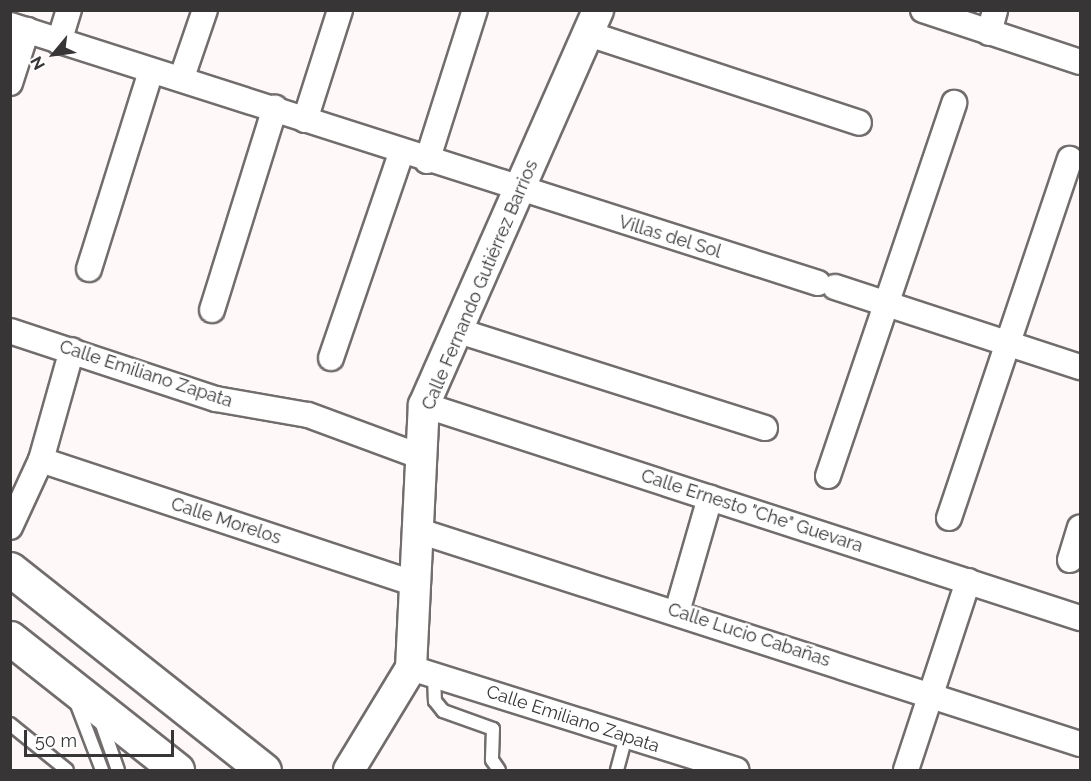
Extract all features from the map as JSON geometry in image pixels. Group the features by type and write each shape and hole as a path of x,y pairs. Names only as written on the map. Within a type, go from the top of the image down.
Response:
{"highway":[{"path":"10,569 264,771"},
{"path":"10,638 177,771"}],"street":[{"path":"59,42 69,10"},
{"path":"182,77 205,10"},
{"path":"305,120 340,10"},
{"path":"427,161 474,10"},
{"path":"923,10 992,22 1080,62"},
{"path":"594,22 859,123"},
{"name":"Calle Fernando Gutiérrez Barrios","path":"423,672 412,583 424,405 459,331 594,22"},
{"path":"10,83 19,27"},
{"name":"Villas del Sol","path":"19,27 151,71 182,77 401,153 827,285 1080,368"},
{"path":"89,269 151,71"},
{"path":"828,476 883,303 954,103"},
{"path":"212,310 275,108"},
{"path":"331,358 401,153"},
{"path":"949,518 1070,159"},
{"name":"Calle Emiliano Zapata","path":"10,331 216,399 308,415 419,456"},
{"path":"459,331 765,428"},
{"path":"10,527 40,459 72,350"},
{"name":"Calle Ernesto \"Che\" Guevara","path":"424,405 1080,618"},
{"name":"Calle Morelos","path":"40,459 412,583"},
{"path":"677,612 710,498"},
{"path":"1070,560 1080,527"},
{"name":"Calle Lucio Cabañas","path":"416,530 677,612 1080,744"},
{"path":"906,771 968,581"},
{"path":"349,771 423,672"},
{"name":"Calle Emiliano Zapata","path":"423,672 736,771"}],"lane":[{"path":"423,672 435,700 443,711 493,729 492,760 499,771"},
{"path":"83,696 102,771"},
{"path":"83,696 118,771"},
{"path":"10,724 67,771"},
{"path":"617,771 626,736"}]}
